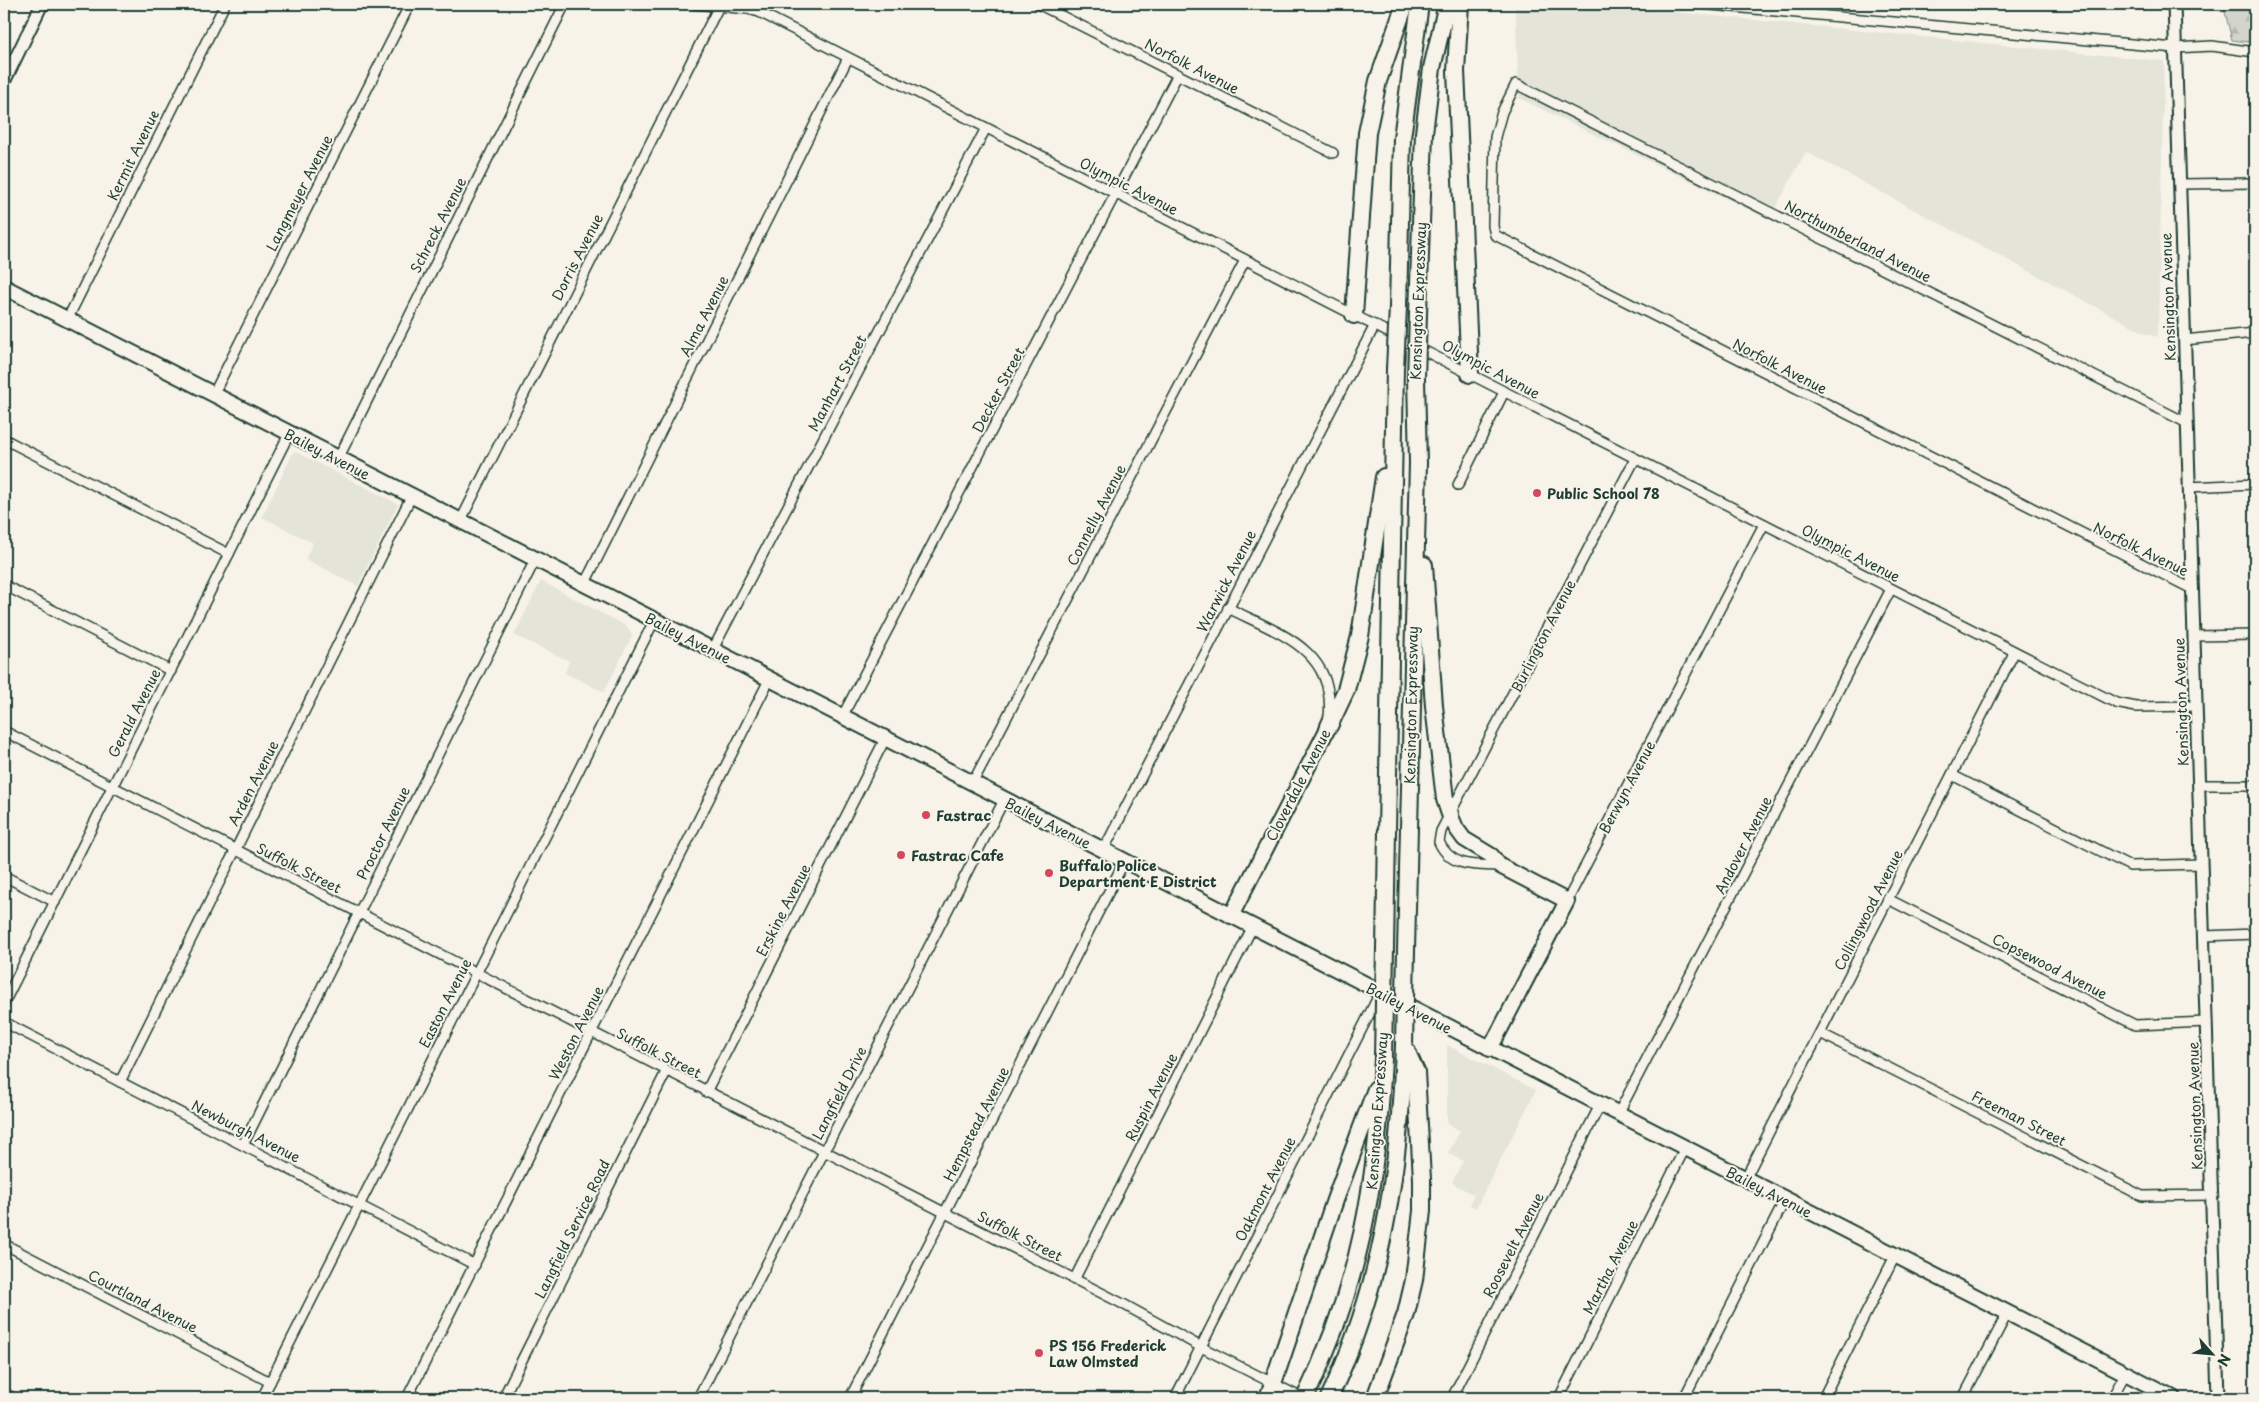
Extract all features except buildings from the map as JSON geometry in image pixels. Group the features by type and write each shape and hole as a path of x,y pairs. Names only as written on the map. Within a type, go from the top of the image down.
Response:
{"highway":[{"name":"Kensington Expressway","path":"1304,1398 1326,1355 1348,1293 1368,1211 1376,1162 1383,1065 1394,413 1402,138 1414,6"},
{"path":"1354,315 1367,133 1378,81 1414,6"},
{"name":"Kensington Expressway","path":"1329,1398 1345,1364 1374,1277 1389,1212 1409,1072 1404,1045 1418,464 1416,379 1424,134 1432,68 1453,7"},
{"path":"1453,7 1470,374"},
{"path":"1328,726 1346,690 1360,636 1394,413"},
{"path":"1418,464 1434,706 1445,800 1450,814"},
{"path":"1270,1390 1383,1065"},
{"path":"1375,1398 1406,1314 1419,1242 1422,1179 1409,1072"}],"main road":[{"name":"Bailey Avenue","path":"4,287 584,586 2174,1398"},
{"name":"Cloverdale Avenue","path":"1230,916 1328,726"},
{"name":"Burlington Avenue","path":"1450,814 1456,828 1464,838 1492,856 1500,866 1567,901"},
{"name":"Berwyn Avenue","path":"1490,1049 1567,901"}],"street":[{"path":"4,82 42,4"},
{"name":"Kermit Avenue","path":"67,320 225,4"},
{"name":"Langmeyer Avenue","path":"213,395 410,4"},
{"name":"Schreck Avenue","path":"338,459 350,430 565,4"},
{"name":"Olympic Avenue","path":"694,4 753,10 2121,706 2196,706"},
{"name":"Norfolk Avenue","path":"1038,4 1333,153"},
{"path":"1700,4 2175,48 2212,46 2255,52"},
{"name":"Kensington Avenue","path":"2174,4 2218,1398"},
{"name":"Dorris Avenue","path":"460,522 719,6"},
{"name":"Alma Avenue","path":"584,586 848,58"},
{"name":"Decker Street","path":"842,717 1178,74"},
{"name":"Norfolk Avenue","path":"1516,84 1502,112 1495,137 1493,226 1495,235 2192,590"},
{"name":"Northumberland Avenue","path":"1516,84 2187,424"},
{"name":"Manhart Street","path":"712,651 986,128"},
{"path":"2180,184 2255,183"},
{"name":"Connelly Avenue","path":"972,784 1245,260"},
{"name":"Warwick Avenue","path":"1102,851 1375,325"},
{"path":"2184,340 2255,333"},
{"path":"1458,485 1504,392"},
{"name":"Gerald Avenue","path":"4,1003 289,434"},
{"path":"4,439 229,554"},
{"name":"Burlington Avenue","path":"1500,866 1459,863 1449,857 1439,842 1441,831 1635,459"},
{"path":"2188,487 2255,484"},
{"name":"Arden Avenue","path":"120,1082 411,497"},
{"name":"Berwyn Avenue","path":"1567,901 1764,524"},
{"name":"Proctor Avenue","path":"243,1146 535,560"},
{"path":"4,585 171,671"},
{"name":"Andover Avenue","path":"1618,1114 1891,589"},
{"name":"Cloverdale Avenue","path":"1228,608 1294,642 1309,653 1321,668 1329,687 1330,707 1328,726"},
{"name":"Easton Avenue","path":"262,1398 654,621"},
{"path":"2194,636 2255,635"},
{"name":"Collingwood Avenue","path":"1745,1179 2014,653"},
{"name":"Weston Avenue","path":"407,1398 769,680"},
{"name":"Suffolk Street","path":"4,732 1074,1280 1201,1347 1270,1390 1304,1398"},
{"name":"Erskine Avenue","path":"706,1092 885,739"},
{"path":"1952,775 2130,866 2201,864"},
{"path":"2199,785 2255,785"},
{"name":"Langfield Drive","path":"698,1398 1004,800"},
{"name":"Hempstead Avenue","path":"850,1398 946,1214 1124,862"},
{"path":"4,876 55,902"},
{"name":"Copsewood Avenue","path":"1888,899 2135,1025 2207,1022"},
{"name":"Ruspin Avenue","path":"1074,1280 1252,928"},
{"path":"2204,936 2255,934"},
{"name":"Oakmont Avenue","path":"1175,1398 1380,993"},
{"name":"Newburgh Avenue","path":"4,1022 475,1264"},
{"name":"Freeman Street","path":"1820,1033 2142,1196 2213,1195"},
{"name":"Langfield Service Road","path":"503,1398 666,1072"},
{"name":"Roosevelt Avenue","path":"1452,1398 1600,1105"},
{"name":"Martha Avenue","path":"1559,1398 1685,1148"},
{"path":"1684,1398 1785,1200"},
{"name":"Courtland Avenue","path":"4,1244 270,1382"},
{"path":"1823,1398 1895,1256"},
{"path":"1963,1398 2007,1314"},
{"path":"2112,1398 2124,1374"},
{"path":"4,1394 13,1398"}],"shaded area":[{"path":"1515,4 1595,4 2164,61 2158,337 2147,334 1806,152 1769,219 1519,98"},
{"path":"294,451 398,504 358,586 305,559 313,543 262,517"},
{"path":"541,581 628,627 632,636 604,692 565,673 569,661 514,635"},
{"path":"1447,1045 1536,1090 1476,1208 1470,1205 1474,1195 1452,1183 1463,1161 1448,1153 1460,1131 1447,1124"}],"green space":[{"path":"2223,4 2244,4 2255,7 2255,43 2232,40"}],"place":[{"name":"Public School 78","path":"1537,493"},
{"name":"Fastrac","path":"926,815"},
{"name":"Fastrac Cafe","path":"901,855"},
{"name":"Buffalo Police Department E District","path":"1049,873"},
{"name":"PS 156 Frederick Law Olmsted","path":"1039,1353"}]}
